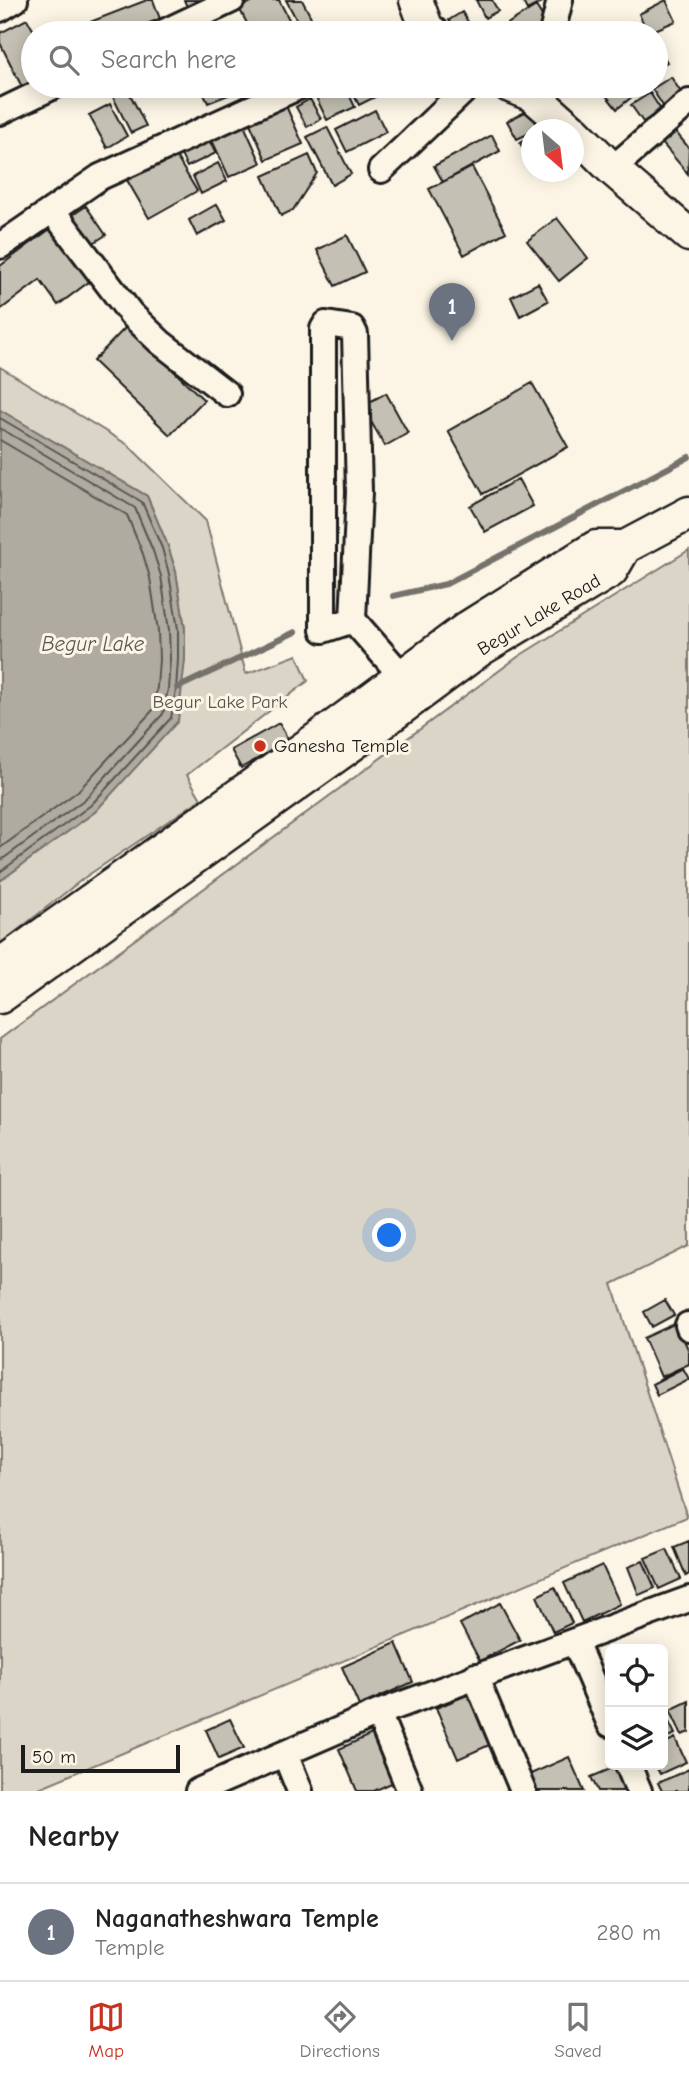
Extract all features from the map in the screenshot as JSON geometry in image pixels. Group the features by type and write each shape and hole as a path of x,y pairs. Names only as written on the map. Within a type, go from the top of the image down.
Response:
{"main road":[{"path":"536,98 560,119"},
{"path":"584,141 612,169 689,235"},
{"path":"625,547 689,513"},
{"name":"Begur Lake Road","path":"357,725 402,676 467,628 596,547 625,547"},
{"name":"Begur Lake Road","path":"0,997 42,950 357,725 611,571 625,547"},
{"name":"Begur Lake Road","path":"0,965 42,950"}],"street":[{"path":"0,9 15,0"},
{"path":"556,21 561,0"},
{"path":"187,21 228,1"},
{"path":"0,112 29,98"},
{"path":"2,241 100,177 274,98"},
{"path":"381,170 456,98"},
{"path":"612,169 689,102"},
{"path":"52,210 131,314 227,394"},
{"path":"353,620 323,630 323,329 326,324 352,328 355,334 359,492 353,620 402,676"},
{"path":"198,1791 378,1713 475,1676 687,1605"},
{"path":"575,1642 605,1712"},
{"path":"475,1676 523,1791"},
{"path":"378,1713 410,1791"},
{"path":"285,1754 300,1791"},
{"path":"630,1770 639,1791"}],"green space":[{"name":"Begur Lake Park","path":"0,367 128,445 206,521 246,674 297,655 308,681 187,775 201,799 84,878 0,944 0,881 96,811 185,660 185,629 176,572 147,496 0,410"},
{"path":"689,550 689,1246 612,1284 687,1517 32,1791 0,1791 0,1039 519,656"}],"water":[{"name":"Begur Lake","path":"0,410 147,496 176,572 185,629 185,660 178,721 96,811 0,881"}],"building":[{"path":"147,0 153,0 160,19 155,21 93,21"},
{"path":"184,0 201,0 187,7"},
{"path":"255,0 279,0 290,21 246,21 239,8"},
{"path":"286,0 302,0 313,21 297,21"},
{"path":"476,0 492,0 498,11 485,18"},
{"path":"522,0 546,0 527,10"},
{"path":"666,0 676,21 668,24 668,21 642,21 639,14"},
{"path":"536,6 545,21 512,21"},
{"path":"462,12 468,21 450,21"},
{"path":"21,22 21,85 0,43 0,33"},
{"path":"671,77 684,97 665,109 658,98 668,98 668,79"},
{"path":"114,98 132,98 146,126 131,133"},
{"path":"206,98 221,98 208,103"},
{"path":"316,98 351,98 355,107 327,120"},
{"path":"355,98 373,98 359,105"},
{"path":"608,98 630,98 617,109"},
{"path":"642,98 653,98 661,110 643,122 631,105"},
{"path":"310,99 321,119 307,127 296,107"},
{"path":"110,104 127,136 107,148 89,115"},
{"path":"286,106 303,144 266,160 249,121"},
{"path":"375,110 386,132 347,152 336,130"},
{"path":"529,110 534,119 521,119 521,137 517,139 507,121"},
{"path":"243,123 261,163 229,177 211,138"},
{"path":"670,125 689,148 688,174 656,136"},
{"path":"327,127 351,174 332,185 307,137"},
{"path":"492,135 500,151 443,182 434,166"},
{"path":"208,138 216,153 187,167 180,153"},
{"path":"174,153 197,191 149,218 127,180"},
{"path":"309,155 317,173 293,210 281,216 263,176"},
{"path":"218,163 227,181 201,194 193,176"},
{"path":"472,167 506,232 464,255 429,189"},
{"path":"217,204 226,220 197,236 189,220"},
{"path":"86,206 106,235 87,247 67,219"},
{"path":"557,218 588,258 559,281 527,241"},
{"path":"54,226 94,278 58,305 40,280 0,310 0,266"},
{"path":"347,235 365,272 335,286 317,250"},
{"path":"538,283 548,301 520,316 511,297"},
{"path":"127,326 204,400 170,435 93,361"},
{"path":"532,383 568,447 483,494 448,431"},
{"path":"386,393 408,433 385,446 362,406"},
{"path":"518,479 533,506 485,532 470,506"},
{"name":"Ganesha Temple","path":"279,723 289,741 241,768 231,750"},
{"path":"665,1300 674,1315 652,1327 644,1312"},
{"path":"676,1323 689,1351 689,1364 661,1377 644,1338"},
{"path":"683,1368 689,1379 657,1395 652,1384"},
{"path":"689,1541 689,1574 686,1576 674,1547"},
{"path":"667,1549 681,1579 659,1589 645,1558"},
{"path":"643,1561 655,1588 639,1595 628,1567"},
{"path":"602,1565 620,1604 582,1622 564,1583"},
{"path":"555,1587 572,1623 553,1632 537,1596"},
{"path":"500,1603 520,1640 480,1661 460,1624"},
{"path":"396,1643 413,1682 359,1706 342,1667"},
{"path":"474,1692 496,1742 458,1759 436,1708"},
{"path":"689,1701 689,1732 682,1735 670,1710"},
{"path":"230,1719 244,1748 219,1759 206,1730"},
{"path":"668,1720 675,1734 668,1738"},
{"path":"374,1733 396,1781 374,1791 357,1791 339,1749"},
{"path":"675,1738 686,1762 660,1774 658,1770 668,1770 668,1742"},
{"path":"569,1757 584,1791 533,1791 526,1776"},
{"path":"689,1769 689,1791 662,1791 658,1783"},
{"path":"608,1770 622,1770 631,1788 623,1791 598,1791 591,1777"}],"waterway":[{"path":"393,596 446,584 689,457"},
{"path":"177,688 295,632"}],"place":[{"name":"Naganatheshwara Temple","path":"452,341"},
{"name":"Ganesha Temple","path":"260,746"}]}
